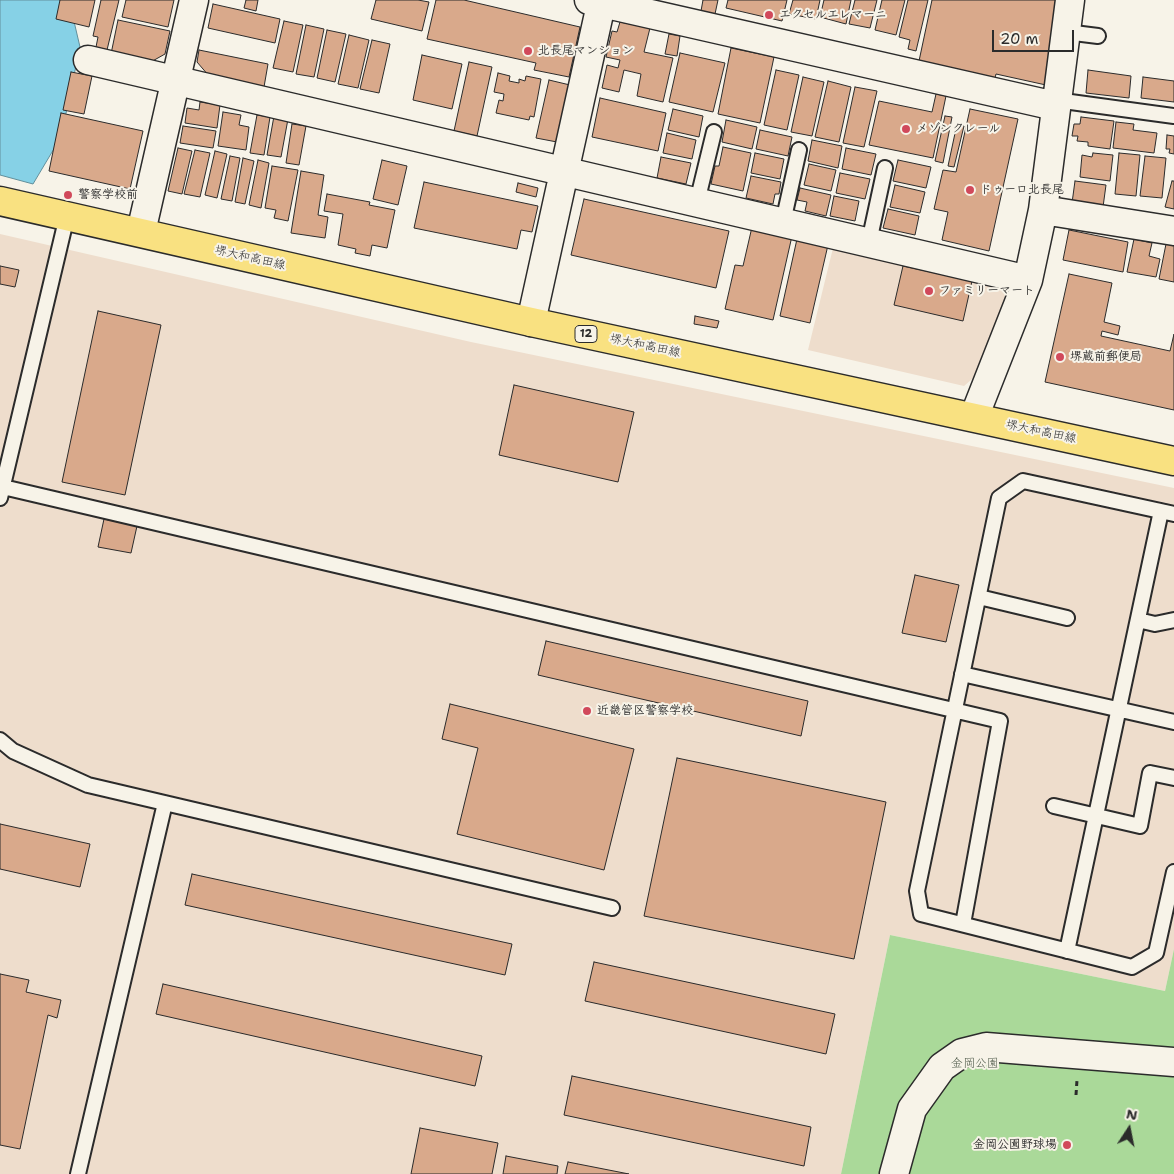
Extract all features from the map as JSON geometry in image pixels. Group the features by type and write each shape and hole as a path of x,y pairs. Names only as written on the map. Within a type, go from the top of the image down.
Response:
{"main road":[{"name":"堺大和高田線","path":"0,201 530,322 1174,461"}],"street":[{"path":"140,232 194,0"},
{"path":"974,417 1028,280 1043,210 1070,0"},
{"path":"530,322 564,171 598,1 1056,103"},
{"path":"88,60 1028,280"},
{"path":"1043,210 1174,231"},
{"path":"894,1174 912,1109 942,1067 962,1053 986,1047 1174,1062"}],"lane":[{"path":"1066,32 1098,36"},
{"path":"1056,103 1174,116"},
{"path":"697,202 714,132"},
{"path":"782,222 799,150"},
{"path":"869,242 885,168"},
{"path":"66,216 1,493 1000,720 963,924"},
{"path":"1067,951 1138,620 1167,513 1023,481 999,498 917,891 921,914 963,924 1067,951 1132,967 1156,953 1174,872"},
{"path":"979,597 1067,618"},
{"path":"1138,620 1155,624 1174,620"},
{"path":"962,674 1174,722"},
{"path":"0,740 13,751 88,785 612,908"},
{"path":"1054,806 1140,826 1150,774 1174,778"},
{"path":"78,1174 165,803"}],"shaded area":[{"name":"近畿管区警察学校","path":"0,234 471,342 1174,488 1174,949 1165,991 890,935 841,1174 0,1174"},
{"path":"834,244 1001,285 1006,298 978,374 964,386 808,350"}],"green space":[{"name":"金岡公園","path":"890,935 1165,991 1174,949 1174,1174 841,1174"}],"water":[{"path":"0,0 69,0 80,47 61,137 33,184 0,175"}],"building":[{"path":"60,0 95,0 89,27 56,19"},
{"path":"101,0 119,0 107,50 96,47 98,37 93,36"},
{"path":"126,0 174,0 168,27 122,17"},
{"path":"246,0 258,0 256,11 244,8"},
{"path":"376,0 418,0 429,2 422,31 371,19"},
{"name":"北長尾マンション","path":"436,0 464,0 580,27 569,77 534,70 536,63 427,39"},
{"path":"703,0 718,0 715,14 701,11"},
{"name":"エクセルエレマーニ","path":"728,0 787,0 782,21 726,8"},
{"path":"793,0 820,0 816,19 789,14"},
{"path":"824,0 851,0 846,24 820,17"},
{"path":"855,0 877,0 870,28 849,24"},
{"path":"882,0 905,0 896,35 875,30"},
{"path":"908,0 928,0 916,51 908,49 910,40 899,37"},
{"path":"932,0 1057,0 1046,85 996,74 995,78 919,61"},
{"path":"213,4 280,19 275,43 208,28"},
{"path":"118,20 170,31 165,54 149,63 111,54"},
{"path":"284,21 303,25 293,72 273,68"},
{"path":"620,22 650,28 644,52 673,58 663,102 637,96 641,74 624,70 619,92 602,88 607,65 618,68 620,60 606,57 612,31 617,32"},
{"path":"306,25 324,29 314,77 296,74"},
{"path":"327,30 346,34 335,82 317,78"},
{"path":"669,34 680,36 677,56 665,54"},
{"path":"349,35 369,40 358,88 338,84"},
{"path":"372,40 390,44 379,93 360,89"},
{"path":"731,48 774,57 760,123 718,114"},
{"path":"199,50 268,64 264,87 209,76 197,62"},
{"path":"680,53 725,63 713,112 669,102"},
{"path":"422,55 462,64 452,109 413,100"},
{"path":"469,62 492,67 477,136 454,131"},
{"path":"776,70 799,75 787,130 764,125"},
{"path":"1088,70 1131,76 1129,98 1086,93"},
{"path":"71,72 92,76 84,114 63,110"},
{"path":"498,73 510,76 509,81 519,83 519,79 525,81 526,76 541,79 534,117 530,116 529,120 496,113 499,100 503,101 504,94 494,92"},
{"path":"803,77 824,82 812,136 791,132"},
{"path":"1143,77 1174,81 1174,102 1141,98"},
{"path":"549,80 570,85 557,142 536,138"},
{"path":"828,81 851,87 839,142 815,137"},
{"path":"855,87 877,91 864,147 843,143"},
{"name":"メゾンクレール","path":"936,94 946,96 933,158 869,145 879,101 932,112"},
{"path":"600,98 666,113 658,151 592,137"},
{"path":"200,102 220,105 217,128 185,123 187,108 199,110"},
{"path":"673,109 703,116 699,137 668,130"},
{"name":"ドゥーロ北長尾","path":"970,109 1018,119 989,251 942,240 948,212 934,209 943,170 956,172"},
{"path":"223,112 241,115 239,125 249,127 246,150 218,146"},
{"path":"61,113 143,131 130,189 49,171"},
{"path":"257,115 270,117 264,155 250,153"},
{"path":"274,116 288,119 281,157 267,155"},
{"path":"945,116 952,117 943,163 935,161"},
{"path":"1081,117 1114,121 1110,149 1088,146 1088,142 1077,141 1078,136 1072,136 1074,124 1080,124"},
{"path":"726,120 757,127 752,149 722,142"},
{"path":"1116,122 1134,124 1133,130 1157,133 1154,153 1113,148"},
{"path":"292,124 306,126 299,165 286,163"},
{"path":"957,124 964,126 954,167 948,166"},
{"path":"183,126 216,131 213,148 180,143"},
{"path":"760,130 792,137 788,156 756,149"},
{"path":"667,133 696,140 692,159 663,153"},
{"path":"1167,135 1174,136 1174,154 1169,153 1170,149 1166,149"},
{"path":"812,140 842,146 838,168 808,161"},
{"path":"723,147 751,153 743,191 711,184 715,166 719,166"},
{"path":"178,148 192,151 182,194 168,191"},
{"path":"846,148 876,154 871,175 842,169"},
{"path":"195,150 210,153 200,197 184,194"},
{"path":"215,151 227,154 217,198 205,195"},
{"path":"755,153 784,159 780,179 751,173"},
{"path":"1093,153 1113,155 1110,181 1080,177 1082,155 1092,157"},
{"path":"1119,153 1140,155 1136,196 1115,194"},
{"path":"230,156 240,158 232,201 221,199"},
{"path":"1145,156 1166,158 1162,198 1140,196"},
{"path":"661,157 691,163 686,184 657,178"},
{"path":"243,158 254,161 245,204 235,202"},
{"path":"258,160 269,163 261,208 249,205"},
{"path":"382,160 407,166 398,205 373,199"},
{"path":"898,160 931,167 926,188 893,181"},
{"path":"809,164 836,170 831,191 804,185"},
{"path":"272,166 298,170 288,221 274,218 276,210 265,208"},
{"path":"301,171 324,175 318,215 328,217 325,238 291,233"},
{"path":"840,173 870,179 865,199 836,193"},
{"path":"751,176 781,182 779,194 775,194 773,204 746,198"},
{"path":"1075,181 1106,185 1103,207 1072,203"},
{"path":"1172,181 1174,181 1174,209 1165,207"},
{"path":"424,182 538,206 532,232 521,230 517,249 414,228"},
{"path":"518,183 538,188 536,197 516,192"},
{"path":"895,185 925,192 920,213 890,207"},
{"path":"800,188 831,195 826,216 805,211 807,202 797,200"},
{"path":"327,194 370,202 369,205 395,210 387,248 372,245 370,256 355,253 356,249 338,245 343,214 324,211"},
{"path":"834,196 859,201 855,221 830,216"},
{"path":"584,199 729,231 716,288 571,255"},
{"path":"888,209 919,216 915,235 883,228"},
{"path":"752,227 792,236 773,320 725,309 735,265 743,266"},
{"path":"1069,230 1128,242 1123,272 1063,260"},
{"path":"797,239 828,245 810,323 780,316"},
{"path":"1134,239 1152,243 1149,256 1160,259 1156,277 1127,272"},
{"path":"1166,244 1174,245 1174,282 1159,279"},
{"path":"0,266 19,270 15,287 0,284"},
{"path":"903,266 972,281 963,321 894,305"},
{"path":"1069,274 1112,283 1104,322 1120,326 1118,335 1102,331 1101,336 1170,351 1174,334 1174,410 1045,382"},
{"path":"98,311 161,325 125,495 62,482"},
{"path":"695,316 719,321 717,328 694,324"},
{"path":"514,385 634,412 618,482 499,455"},
{"path":"104,519 137,526 131,553 98,547"},
{"path":"915,575 959,585 946,642 902,633"},
{"path":"546,641 808,701 801,736 538,675"},
{"path":"450,704 634,749 604,870 457,834 478,748 442,739"},
{"path":"677,758 886,802 854,959 644,916"},
{"path":"0,824 90,844 80,887 0,869"},
{"path":"192,874 512,944 505,975 185,905"},
{"path":"594,962 835,1014 826,1054 585,1001"},
{"path":"0,974 29,980 26,992 61,1000 57,1018 48,1015 20,1149 0,1145"},
{"path":"163,984 482,1056 475,1086 156,1014"},
{"path":"572,1076 811,1127 804,1166 564,1115"},
{"path":"420,1128 498,1143 492,1174 411,1174"},
{"path":"506,1156 558,1166 557,1174 503,1174"},
{"path":"568,1162 629,1174 565,1174"}],"place":[{"name":"エクセルエレマーニ","path":"769,15"},
{"name":"北長尾マンション","path":"528,51"},
{"name":"メゾンクレール","path":"906,129"},
{"name":"ドゥーロ北長尾","path":"970,190"},
{"name":"警察学校前","path":"68,195"},
{"name":"ファミリーマート","path":"929,291"},
{"name":"堺蔵前郵便局","path":"1060,357"},
{"name":"近畿管区警察学校","path":"587,711"},
{"name":"金岡公園野球場","path":"1067,1145"}]}
